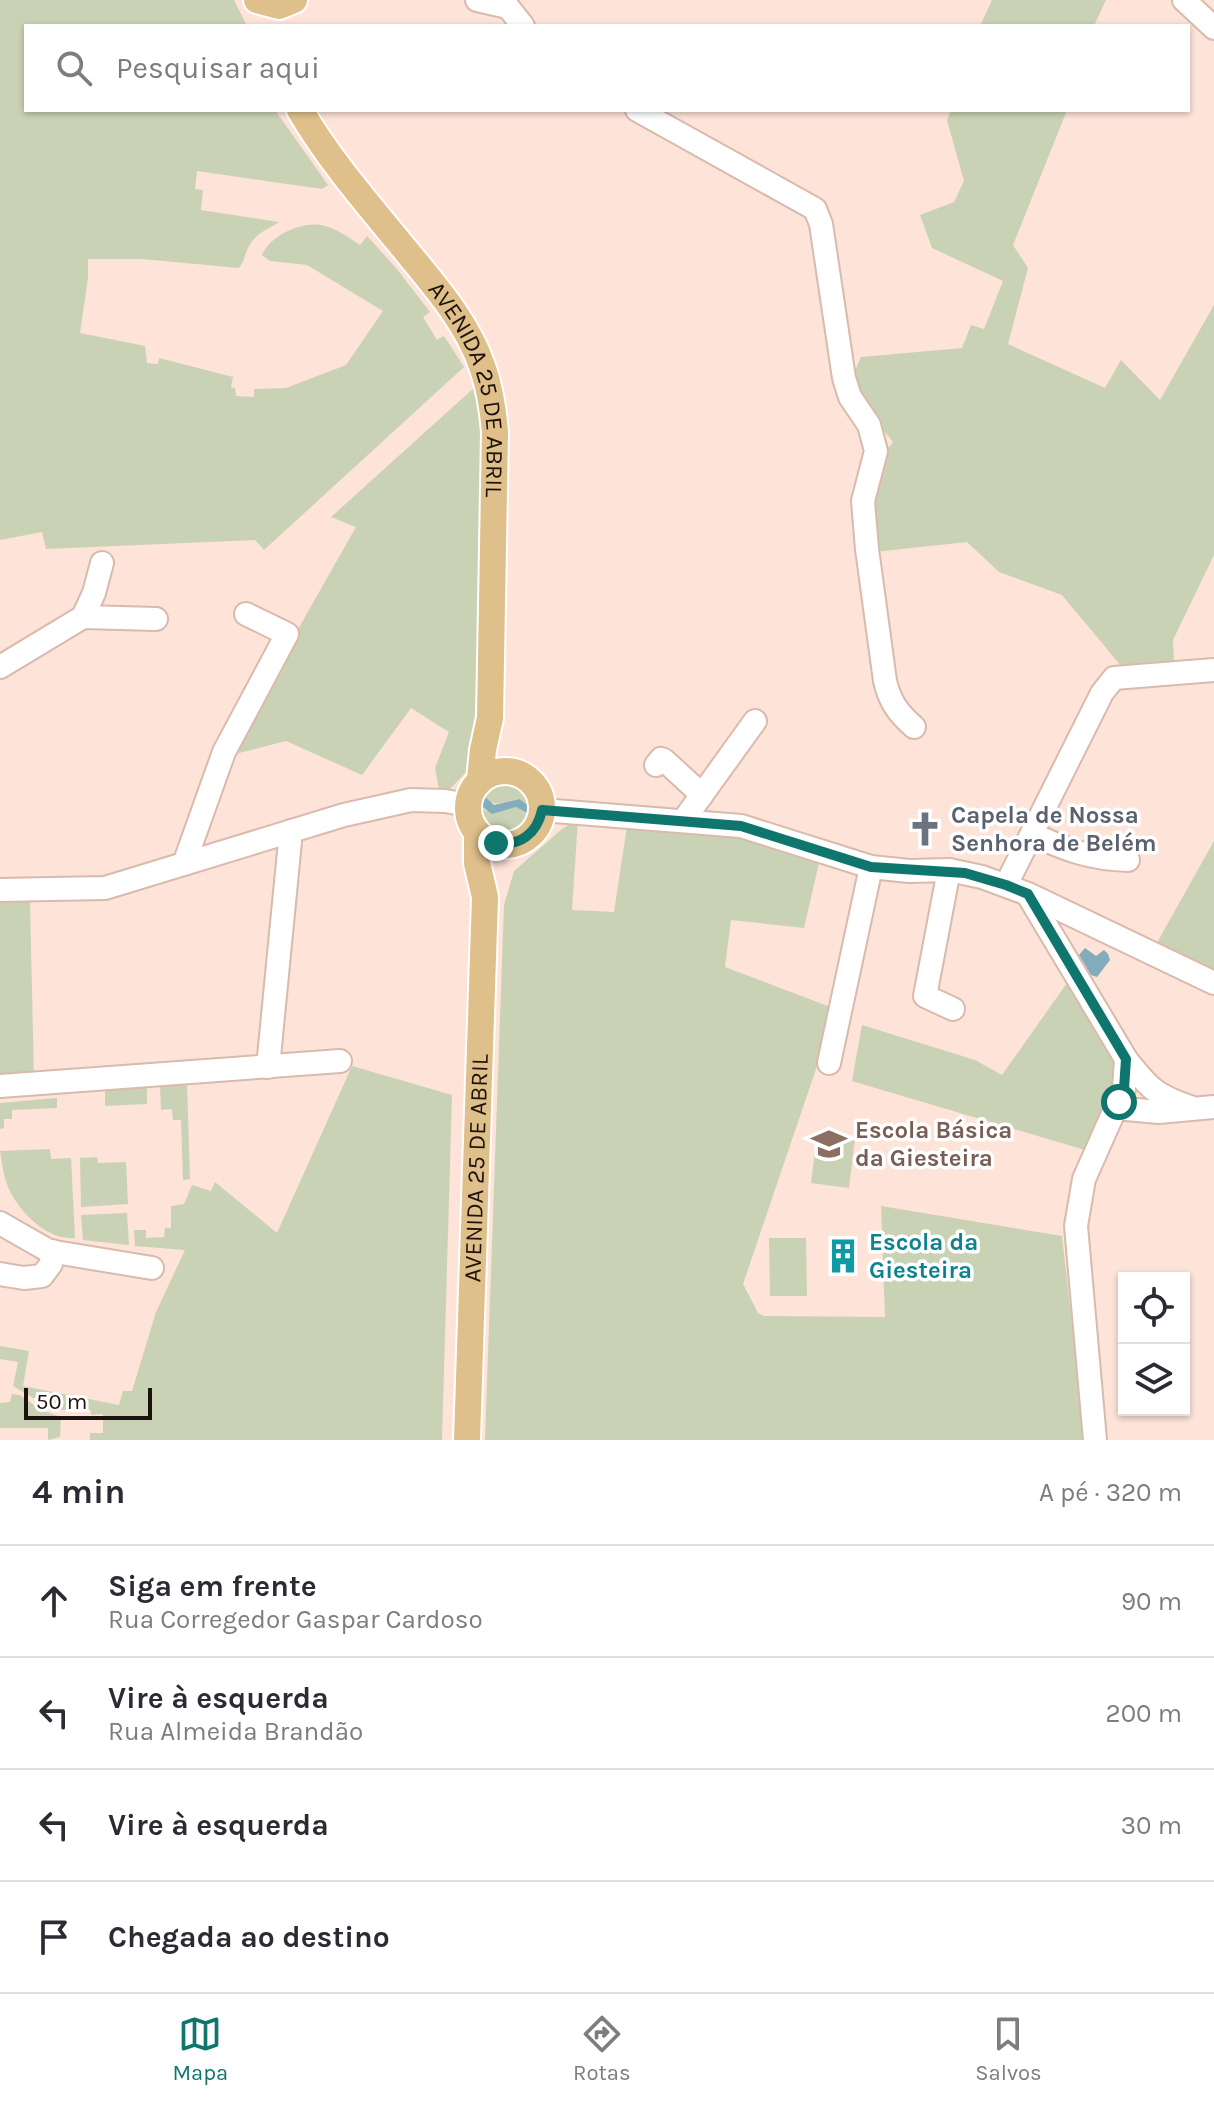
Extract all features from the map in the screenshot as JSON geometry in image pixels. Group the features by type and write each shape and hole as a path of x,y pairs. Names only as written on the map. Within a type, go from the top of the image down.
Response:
{"main road":[{"path":"255,0 279,6 296,0"},
{"path":"255,0 266,24"},
{"path":"287,24 296,0"},
{"name":"AVENIDA 25 DE ABRIL","path":"301,112 320,144 444,298 466,330 482,364 492,398 495,432 490,718 480,780"},
{"name":"AVENIDA 25 DE ABRIL","path":"490,718 521,775"},
{"path":"500,771 521,775 537,789 542,810 534,830 517,843 496,843 477,832 468,815 474,787 480,780 500,771"},
{"name":"AVENIDA 25 DE ABRIL","path":"467,1440 485,897 477,863 477,832"},
{"name":"AVENIDA 25 DE ABRIL","path":"485,897 497,867 517,843"}],"street":[{"path":"477,0 514,4 522,24"},
{"path":"1184,0 1214,28"},
{"path":"641,112 815,209 821,224 844,378 850,397 869,425 876,451 863,501 885,681 898,713 914,727"},
{"path":"83,617 94,593 102,563"},
{"path":"184,864 224,752 287,634 246,614"},
{"path":"0,667 83,617 156,619"},
{"path":"1197,1106 1149,1088 1126,1059 1017,889 1033,834 1102,693 1114,678 1214,670"},
{"path":"683,821 755,721"},
{"path":"656,765 661,759 664,760 702,795"},
{"path":"0,890 105,888 344,815 411,800 468,805"},
{"path":"542,810 741,826 871,867 909,871 949,870 1017,889 1214,983"},
{"path":"268,1067 291,831"},
{"path":"1033,834 1073,853 1107,860 1128,860"},
{"path":"829,1063 871,867"},
{"path":"949,870 925,996 953,1009"},
{"path":"1095,1440 1076,1226 1084,1179 1118,1102 1126,1059"},
{"path":"0,1086 340,1061"},
{"path":"1118,1102 1159,1112 1197,1106"},
{"path":"2,1220 52,1251 152,1268"},
{"path":"0,1274 24,1278 42,1276 51,1264 52,1251"}],"green space":[{"path":"0,0 234,0 246,24 24,24 24,112 276,112 328,185 322,189 197,171 195,189 203,190 201,210 279,222 254,239 239,268 142,259 88,259 80,333 145,346 147,363 158,364 159,358 233,377 231,388 235,388 236,396 254,397 254,389 286,388 346,365 383,311 307,265 270,261 262,255 279,236 304,226 321,225 337,230 360,245 367,236 430,312 423,317 437,340 444,336 464,367 264,550 255,540 46,549 42,532 0,540"},
{"path":"992,0 1106,0 1095,24 981,24"},
{"path":"950,112 1066,112 1013,245 1028,268 1008,344 1105,388 1121,360 1160,400 1214,305 1214,555 1173,640 1174,664 1122,667 1062,595 999,572 967,542 874,552 876,480 885,454 893,442 867,410 851,380 861,357 962,348 971,325 984,329 1003,281 932,248 920,215 954,202 964,181 947,120"},
{"path":"475,387 483,432 478,657 469,769 450,789 439,790 435,768 449,732 411,708 362,775 286,741 231,755 356,527 331,517"},
{"path":"497,781 520,786 527,794 531,807 519,799 500,803 487,800 483,795"},
{"path":"480,805 486,811 516,807 529,816 515,829 500,830 487,822"},
{"path":"578,819 572,910 614,912 627,826 742,831 819,863 804,928 731,920 725,967 833,1008 816,1069 743,1284 758,1313 764,1316 885,1317 881,1206 1062,1236 1085,1440 485,1440 504,905 514,871"},
{"path":"1214,841 1214,976 1154,948"},
{"path":"0,902 30,902 34,1079 0,1081"},
{"path":"1067,983 1118,1060 1114,1085 1085,1150 852,1081 862,1025 975,1060 1002,1075"},
{"path":"352,1066 452,1095 442,1440 90,1440 90,1433 103,1433 103,1414 91,1415 91,1410 61,1410 13,1386 18,1362 0,1359 0,1346 29,1351 23,1386 119,1405 123,1391 132,1391 156,1312 185,1250 135,1246 134,1230 146,1230 146,1238 164,1237 165,1228 171,1228 171,1206 184,1204 192,1185 211,1191 215,1182 277,1233"},
{"path":"187,1084 190,1179 183,1180 181,1120 173,1120 172,1109 161,1110 160,1085"},
{"path":"147,1085 147,1104 105,1106 105,1087"},
{"path":"57,1098 57,1108 12,1110 12,1119 4,1119 4,1128 0,1129 0,1103"},
{"path":"817,1135 855,1139 849,1188 811,1183"},
{"path":"50,1149 51,1159 71,1158 75,1238 53,1234 34,1222 11,1194 4,1176 0,1151"},
{"path":"97,1157 98,1163 126,1162 128,1204 81,1207 80,1158"},
{"path":"127,1213 129,1245 83,1240 81,1215"},
{"path":"769,1238 806,1238 807,1296 770,1296"},
{"path":"12,1394 20,1395 41,1410 61,1417 60,1437 48,1440 48,1428 0,1428 0,1403 10,1402"}],"water":[{"path":"483,795 494,805 519,799 531,807 530,815 516,807 492,814 480,805"},
{"path":"1085,948 1096,956 1104,950 1108,954 1110,960 1097,977 1091,975 1079,955"}],"place":[{"name":"Capela de Nossa Senhora de Belém","path":"925,829"},
{"name":"Escola Básica da Giesteira","path":"829,1144"},
{"name":"Escola da Giesteira","path":"843,1256"}],"route":[{"path":"496,843 517,843 527,837 540,820 542,810 741,826 871,867 909,871 949,870 982,877 1028,894 1126,1059 1124,1089 1119,1102"}]}
